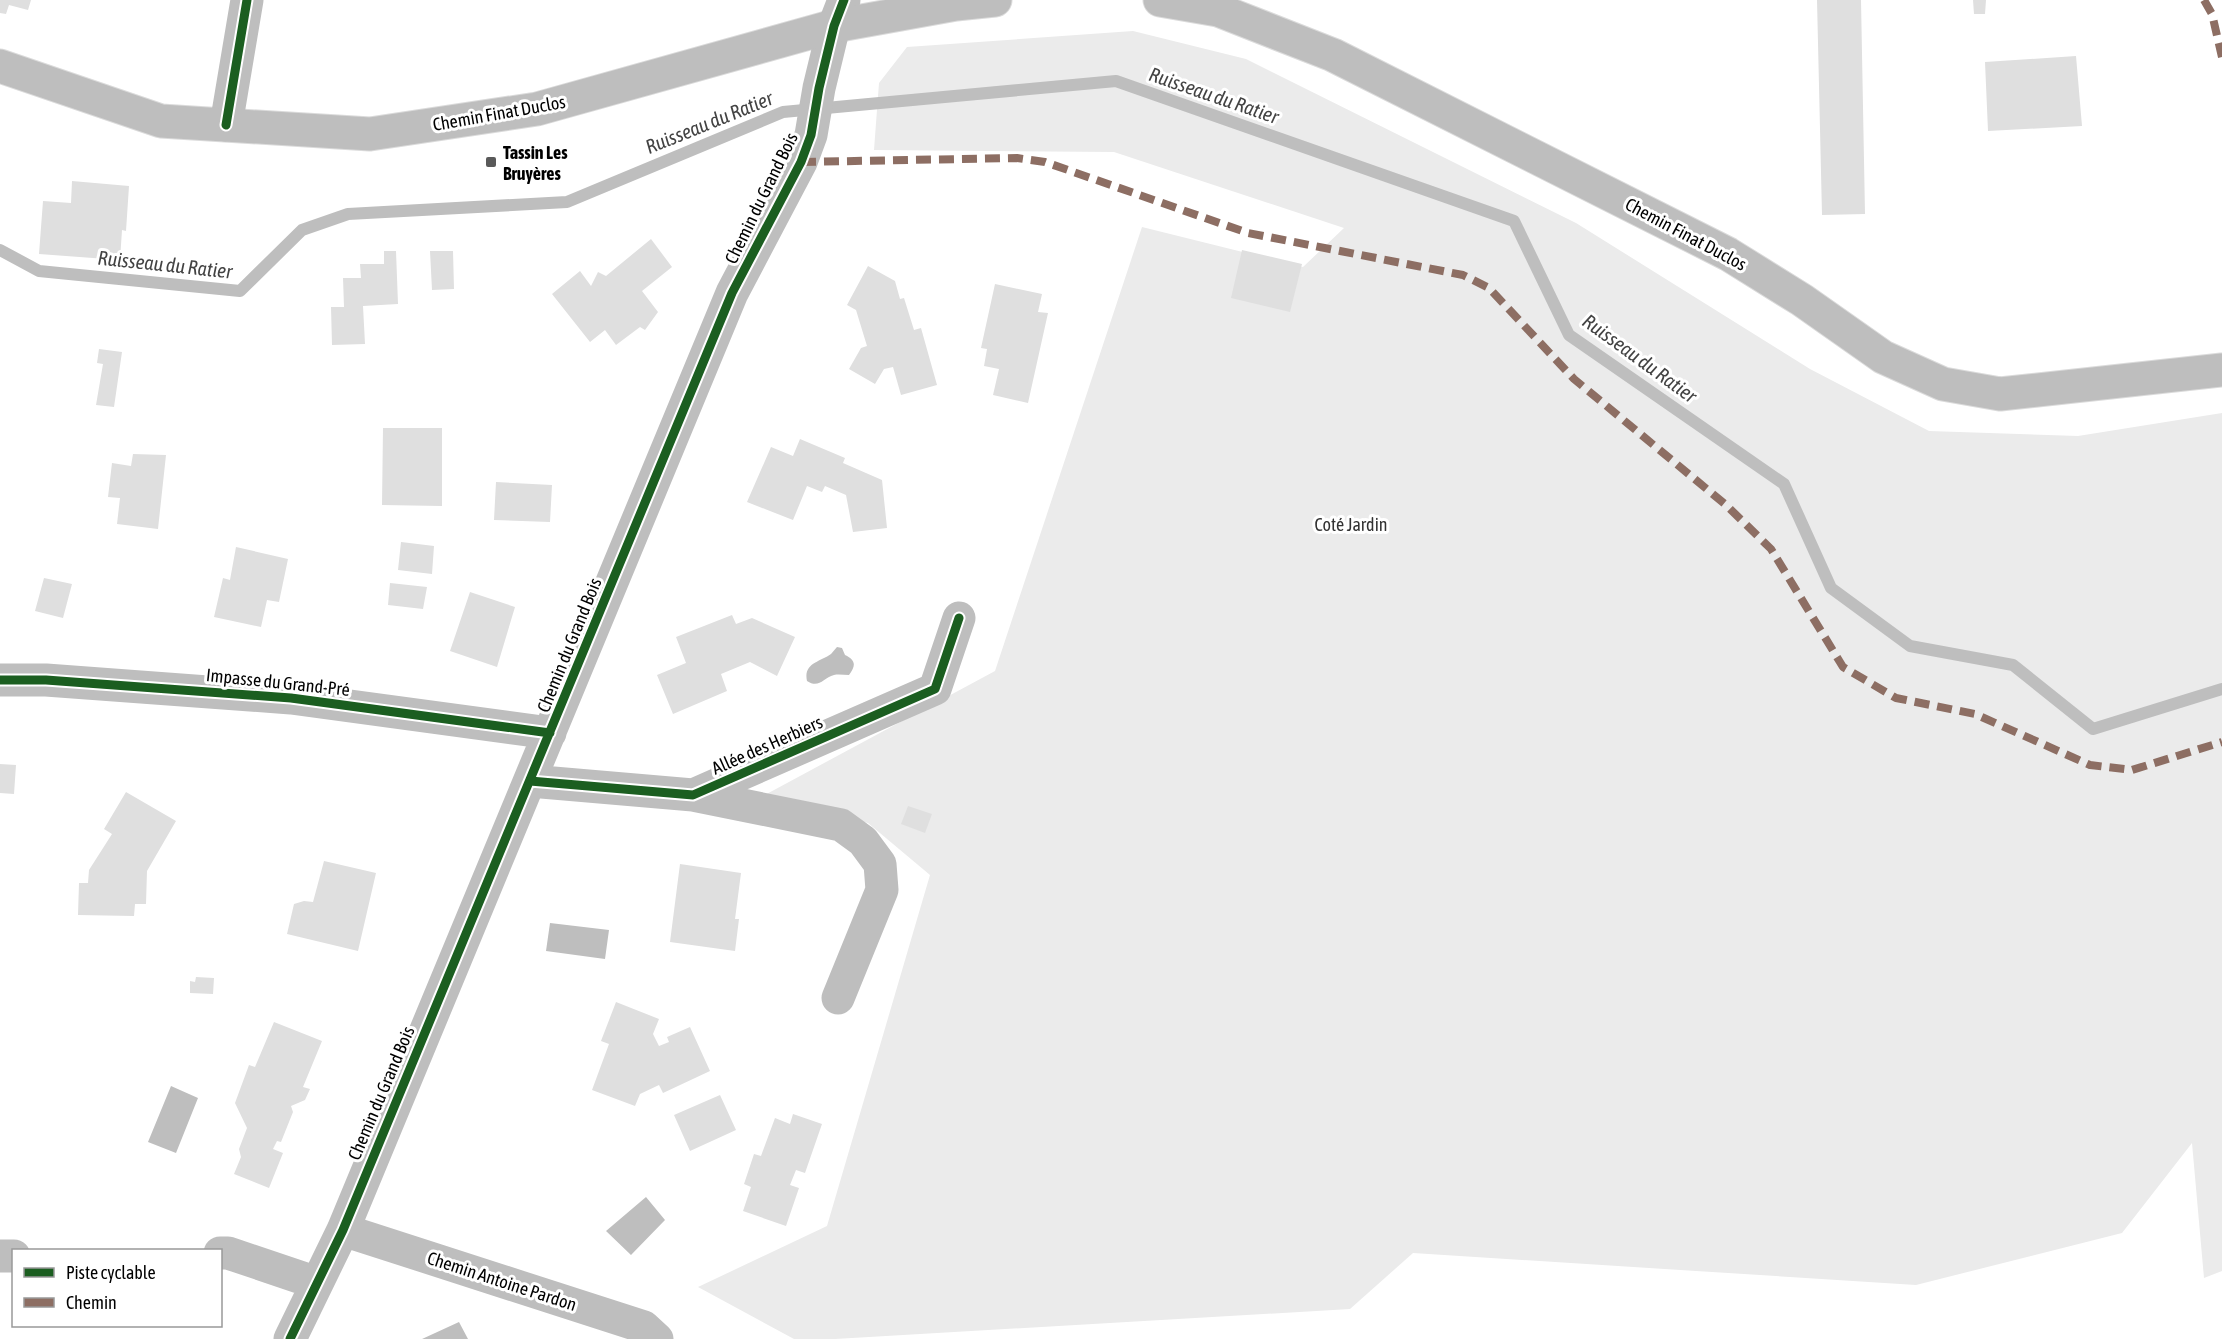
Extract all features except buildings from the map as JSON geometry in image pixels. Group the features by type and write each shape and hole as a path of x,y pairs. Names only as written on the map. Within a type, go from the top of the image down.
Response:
{"street":[{"path":"226,125 247,0"},
{"name":"Chemin Finat Duclos","path":"0,66 161,121 370,134 537,110 839,13 995,0"},
{"name":"Chemin Finat Duclos","path":"1160,0 1218,10 1333,55 1728,254 1802,300 1882,357 1943,384 2000,394 2222,370"},
{"name":"Chemin du Grand Bois","path":"290,1339 343,1230 732,293 801,162 811,135 819,88 839,13"},
{"name":"Allée des Herbiers","path":"693,795 935,689 959,618"},
{"name":"Impasse du Grand-Pré","path":"0,680 46,680 291,698 550,733"},
{"name":"Allée des Herbiers","path":"530,781 693,795 841,825 863,841 880,864 882,890 838,998"},
{"name":"Chemin Antoine Pardon","path":"343,1230 644,1327 657,1339"},
{"path":"222,1253 228,1253 317,1283"}],"green space":[{"name":"Coté Jardin","path":"1133,31 1246,59 1576,223 1810,369 1929,431 2078,436 2222,413 2222,1271 2204,1278 2192,1143 2122,1233 1916,1285 1413,1253 1350,1309 835,1339 794,1339 698,1287 827,1226 930,875 868,823 761,797 995,671 1142,227 1303,267 1344,228 1114,152 874,150 879,83 907,47"}],"shaded area":[{"path":"837,647 842,648 845,655 853,661 854,666 849,675 830,676 815,684 807,681 806,675 810,667 831,654"},
{"path":"550,923 609,930 605,959 546,951"},
{"path":"171,1086 198,1098 176,1153 148,1142"},
{"path":"646,1197 665,1220 631,1255 606,1231"},
{"path":"459,1322 468,1339 422,1339"}],"waterway":[{"name":"Ruisseau du Ratier","path":"0,250 39,271 240,291 302,230 348,214 567,202 783,112 1116,81 1514,221 1569,335 1784,484 1831,588 1910,646 2013,665 2093,729 2222,689"}],"marked path":[{"path":"2204,0 2212,14 2222,57"},
{"path":"801,162 1017,158 1045,162 1248,233 1463,275 1489,288 1574,379 1726,505 1771,549 1843,667 1896,698 1975,714 2090,765 2132,770 2222,742"}],"cycle path":[{"path":"226,125 247,0"},
{"path":"290,1339 343,1230 732,293 801,162 811,135 819,88 834,26 844,0"},
{"path":"530,781 693,795 935,689 959,618"},
{"path":"0,680 46,680 291,698 550,733"}],"place":[{"name":"Tassin Les Bruyères","path":"491,162"}]}
